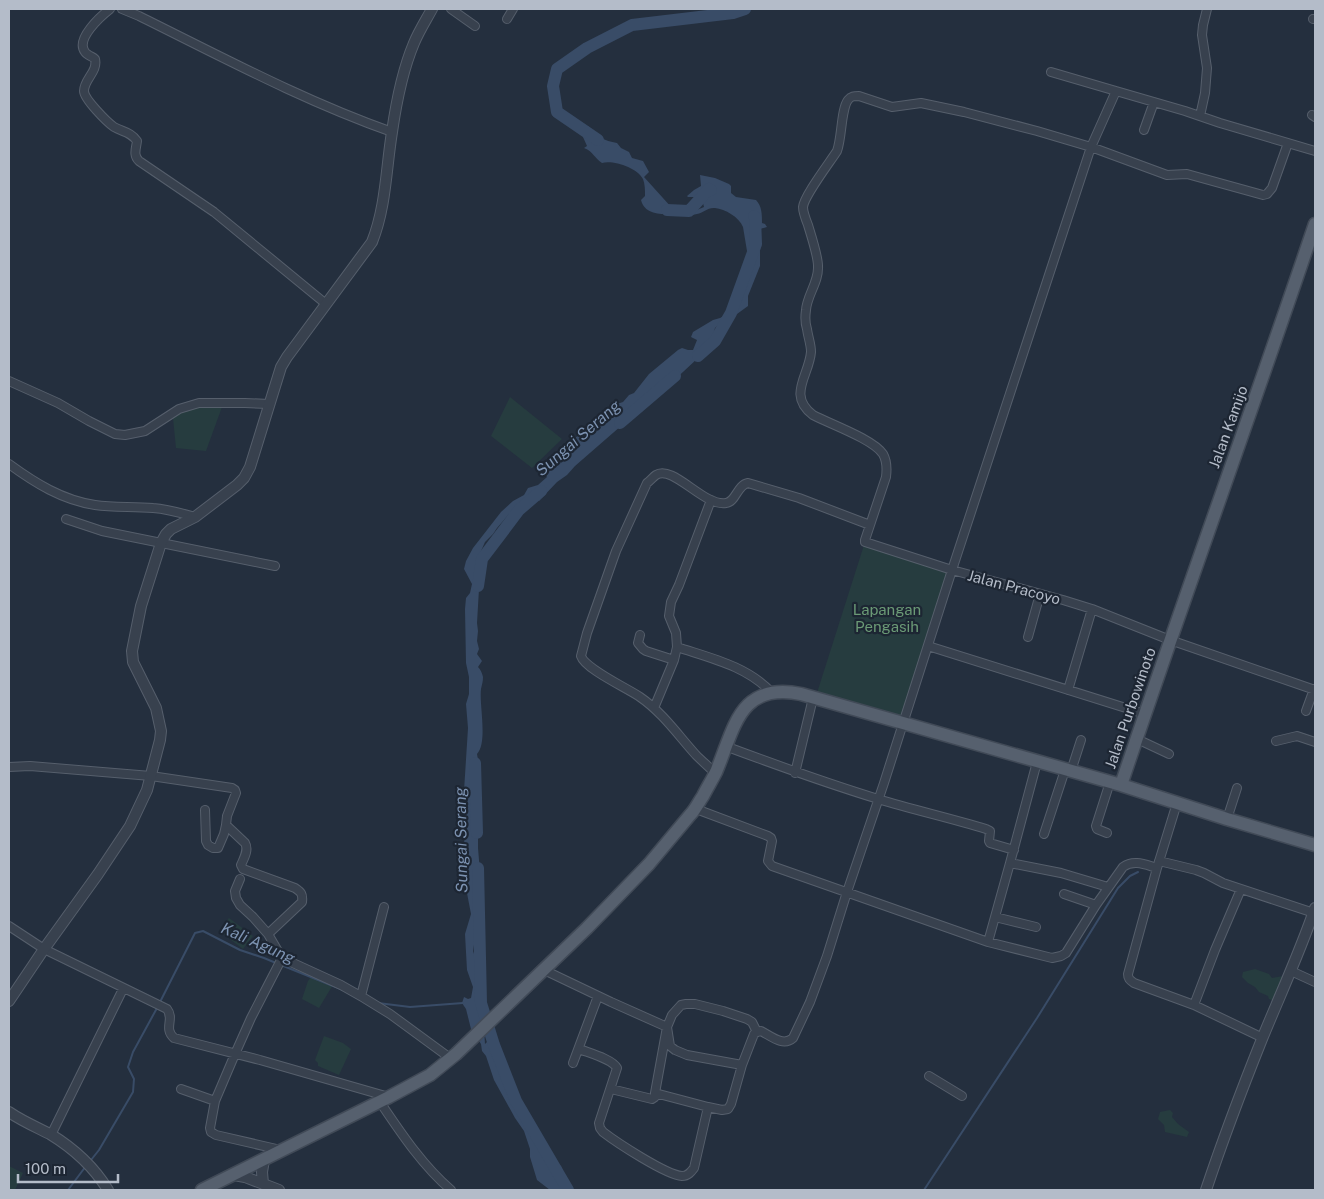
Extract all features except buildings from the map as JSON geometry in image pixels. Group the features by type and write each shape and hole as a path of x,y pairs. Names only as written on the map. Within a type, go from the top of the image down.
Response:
{"main road":[{"name":"Jalan Kamijo","path":"1170,640 1315,224"},
{"name":"Jalan Purbowinoto","path":"1116,784 1137,739 1170,640"},
{"path":"202,1190 384,1100 430,1075 453,1056 587,928 649,864 696,809 715,773 732,729 743,709 755,698 771,692 786,692 814,698 1116,784 1315,845"}],"street":[{"path":"110,9 100,16 85,35 83,47 85,52 96,59 96,64 85,86 84,96 114,127 136,138 135,157 139,161 214,212 326,304"},
{"path":"122,9 274,83 392,132"},
{"path":"9,1001 130,826 143,800 160,740 160,725 156,708 132,662 132,652 141,606 161,543 171,529 195,516 237,486 244,478 250,467 281,367 372,242 379,226 392,132 406,65 414,42 432,9"},
{"path":"451,9 475,26"},
{"path":"507,20 513,9"},
{"path":"1200,116 1205,93 1207,68 1202,35 1207,9"},
{"path":"1051,72 1315,151"},
{"path":"1116,91 1091,147 952,570 865,542 886,477 887,467 884,456 879,449 863,439 813,415 806,409 801,398 800,389 811,350 806,322 806,308 813,290 818,266 803,206 808,194 840,144 847,101 854,96 859,96 892,107 921,103 964,112 1091,147 1167,175 1188,174 1263,194 1267,194 1272,188 1288,142"},
{"path":"1144,130 1154,102"},
{"path":"9,381 58,403 115,434 125,435 145,431 179,409 200,404 269,404"},
{"path":"9,464 34,482 54,493 76,501 96,505 173,510 195,516"},
{"path":"715,773 654,708 640,696 584,662 581,656 582,646 616,551 647,483 655,475 665,473 674,476 714,502 727,503 743,484 748,483 799,498 870,524"},
{"path":"654,708 674,660 677,647 676,633 669,616 669,607 711,500"},
{"path":"66,519 102,531 275,566"},
{"name":"Jalan Pracoyo","path":"757,1032 761,1031 783,1042 790,1041 810,1002 952,570 1092,609 1170,640 1314,689"},
{"path":"1028,636 1040,594"},
{"path":"1068,690 1092,609"},
{"path":"640,635 638,643 642,649 674,660"},
{"path":"928,646 1145,714"},
{"path":"677,647 725,662 749,673 762,682 771,692"},
{"path":"1306,711 1314,689"},
{"path":"795,773 814,698"},
{"path":"1276,741 1297,736 1315,742"},
{"path":"1137,739 1169,754"},
{"path":"1044,834 1081,740"},
{"path":"726,746 795,773 927,814 986,828 990,831 988,841 990,843 1014,850"},
{"path":"988,942 1037,762"},
{"path":"9,767 30,766 151,776 232,788 236,793 218,848 213,848 206,841 205,810"},
{"path":"1107,833 1097,829 1096,826 1116,784"},
{"path":"1227,819 1237,788"},
{"path":"1177,803 1158,864 1128,977 1134,983 1194,1005 1263,1038"},
{"path":"696,809 768,836 772,841 768,861 772,866 988,942 1052,958 1066,953 1108,887 1120,871 1128,864 1134,862 1158,864 1204,873 1223,884 1314,910 1230,1122 1206,1190"},
{"path":"226,825 247,846 241,866 243,869 295,888 302,896 302,902 268,934"},
{"path":"1010,862 1108,887"},
{"path":"240,878 235,891 236,898 240,905 268,934 282,959 341,985 363,997 453,1056"},
{"path":"1194,1005 1241,889"},
{"path":"1064,894 1096,905"},
{"path":"363,997 384,907"},
{"path":"995,917 1036,928"},
{"path":"9,926 44,949 162,1007 170,1013 168,1029 174,1038 260,1060 384,1100 408,1142 441,1182 451,1190"},
{"path":"281,1150 216,1135 211,1132 210,1128 215,1101 250,1018 282,959"},
{"path":"544,970 667,1027"},
{"path":"1291,971 1315,982"},
{"path":"51,1135 123,989"},
{"path":"573,1063 598,996"},
{"path":"611,1089 652,1099 655,1097 655,1093 667,1027 672,1015 678,1008 686,1004 714,1008 752,1022 757,1032 752,1039 742,1065 728,1109 722,1110 708,1107 655,1093"},
{"path":"667,1027 670,1046 674,1050 687,1055 742,1065"},
{"path":"579,1049 611,1062 617,1068 599,1123 600,1128 627,1148 672,1174 684,1176 691,1173 694,1168 708,1107"},
{"path":"930,1076 962,1096"},
{"path":"180,1089 215,1101"},
{"path":"9,1112 69,1147 88,1164 108,1190"},
{"path":"263,1184 264,1160"},
{"path":"234,1175 279,1190"}],"green space":[{"path":"510,397 562,439 532,468 491,436"},
{"path":"202,406 222,407 206,451 176,448 173,418 181,412"},
{"name":"Lapangan Pengasih","path":"864,545 948,573 899,722 816,696"},
{"path":"229,918 253,936 243,949 219,931"},
{"path":"1255,969 1269,974 1272,978 1283,976 1284,978 1274,1001 1259,992 1242,977 1243,972"},
{"path":"314,973 334,983 319,1008 302,999 308,981"},
{"path":"324,1036 343,1043 351,1049 339,1075 318,1066 315,1060"},
{"path":"1170,1110 1173,1113 1172,1117 1178,1124 1189,1132 1187,1137 1165,1132 1164,1125 1158,1119 1160,1112"},
{"path":"9,1166 23,1173 15,1190 9,1190"}],"water":[{"path":"583,126 588,131 588,126 604,139 617,143 621,148 629,152 632,158 643,161 649,172 644,177 672,208 692,212 704,207 702,199 687,196 701,186 700,175 715,178 729,184 731,186 731,193 736,197 756,200 761,208 762,223 767,227 755,233 755,241 760,251 760,266 748,296 748,306 724,320 715,328 709,350 669,385 655,388 636,407 629,419 557,482 539,501 538,499 516,506 485,542 478,558 482,574 479,589 477,641 479,649 477,654 482,661 478,667 483,677 481,696 483,732 477,754 480,763 474,784 474,809 478,819 480,872 474,906 476,932 473,951 478,966 476,985 484,1004 485,1044 487,1042 496,1054 511,1094 518,1101 532,1134 541,1147 551,1154 561,1166 571,1190 550,1190 537,1180 524,1131 494,1080 486,1056 471,1029 466,1009 462,1003 464,997 471,998 473,987 467,970 465,934 471,914 466,888 468,872 464,849 464,791 468,728 466,704 469,694 469,677 466,663 465,609 466,598 470,593 472,584 464,569 473,548 501,512 513,501 524,495 528,488 538,485 547,477 544,472 563,454 575,438 600,420 617,404 623,402 629,395 634,393 649,374 678,350 682,348 693,350 697,340 691,337 693,332 713,320 734,311 741,301 743,288 750,269 743,227 735,217 715,208 692,215 661,214 646,209 641,200 645,196 645,189 644,181 640,175 625,166 607,162 602,163 590,151 584,148 587,146 583,137 585,134"}],"waterway":[{"name":"Sungai Serang","path":"598,140 557,112 553,86 557,69 587,48 632,25 733,13 745,9"},
{"name":"Sungai Serang","path":"667,210 689,211 709,189 711,190"},
{"name":"Sungai Serang","path":"698,356 715,341 731,313 756,244 754,216"},
{"name":"Sungai Serang","path":"620,423 675,376"},
{"name":"Sungai Serang","path":"478,586 482,559 519,510 541,491"},
{"name":"Sungai Serang","path":"475,763 477,833"},
{"name":"Sungai Serang","path":"478,868 481,1003 494,1045 516,1101 568,1190"},
{"path":"924,1190 1037,1018 1118,888 1130,876 1138,872"},
{"name":"Kali Agung","path":"159,1004 195,933 203,931 240,950 276,963"},
{"name":"Kali Agung","path":"281,965 343,990"},
{"name":"Kali Agung","path":"378,1003 410,1007 463,1003"},
{"name":"Kali Agung","path":"91,1160 99,1150 133,1092 134,1079 128,1067 133,1052 157,1008"},
{"name":"Kali Agung","path":"68,1190 86,1166"}]}
